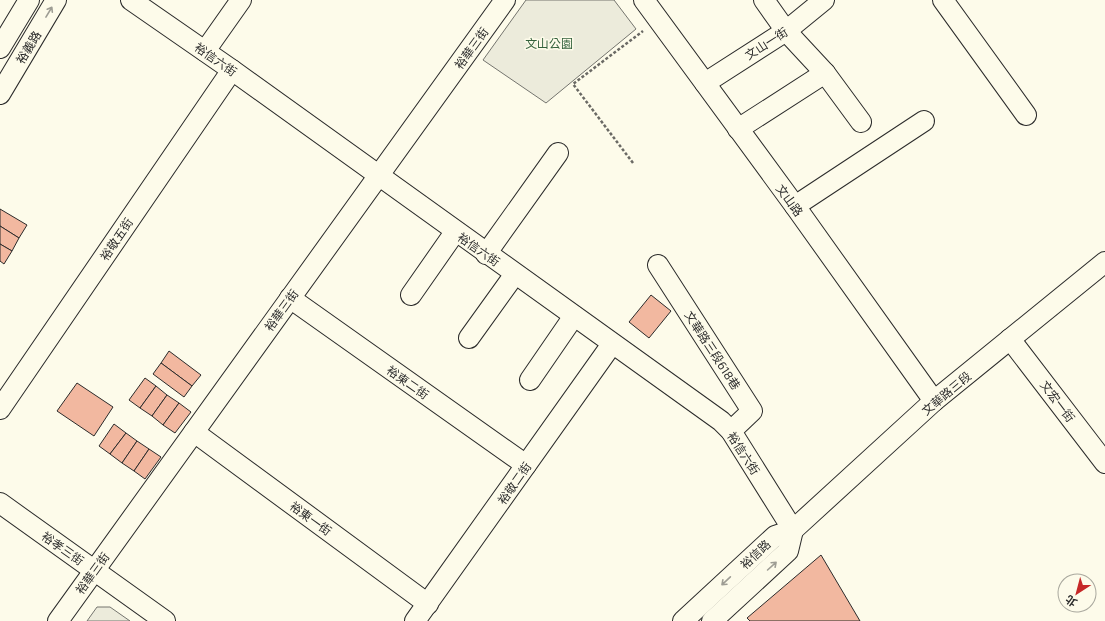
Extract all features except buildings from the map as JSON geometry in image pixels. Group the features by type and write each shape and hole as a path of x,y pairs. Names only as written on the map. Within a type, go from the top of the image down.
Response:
{"street":[{"name":"裕義路","path":"0,48 29,0"},
{"name":"裕義路","path":"0,94 56,0"},
{"name":"裕信六街","path":"131,0 232,70 455,232 721,421 731,431 793,530"},
{"path":"205,51 241,0"},
{"name":"裕華三街","path":"58,621 505,0"},
{"name":"文山路","path":"644,0 795,206 934,401"},
{"path":"764,0 786,31 825,73 861,122"},
{"name":"文山一街","path":"705,83 786,31 824,0"},
{"path":"943,0 1026,115"},
{"name":"裕敬五街","path":"0,409 232,70"},
{"path":"738,129 825,73"},
{"path":"795,206 924,121"},
{"path":"486,254 558,153"},
{"path":"411,295 455,232"},
{"name":"文華路三段","path":"793,530 934,401 1105,262"},
{"name":"文華路三段618巷","path":"658,265 752,411 731,431"},
{"path":"469,338 515,274"},
{"name":"裕東二街","path":"290,298 526,465"},
{"path":"530,380 574,316"},
{"name":"文宏一街","path":"1010,339 1105,463"},
{"name":"裕敬二街","path":"415,621 612,344"},
{"name":"裕東一街","path":"194,432 428,604"},
{"name":"裕孝三街","path":"0,503 165,621"},
{"name":"裕信路","path":"712,621 788,551 793,530"},
{"name":"裕信路","path":"683,621 775,536 793,530"}],"path":[{"path":"633,163 573,84 658,20"}],"green space":[{"name":"文山公園","path":"526,0 614,0 636,29 546,103 483,60"},
{"path":"97,607 110,607 130,621 87,621"}]}
